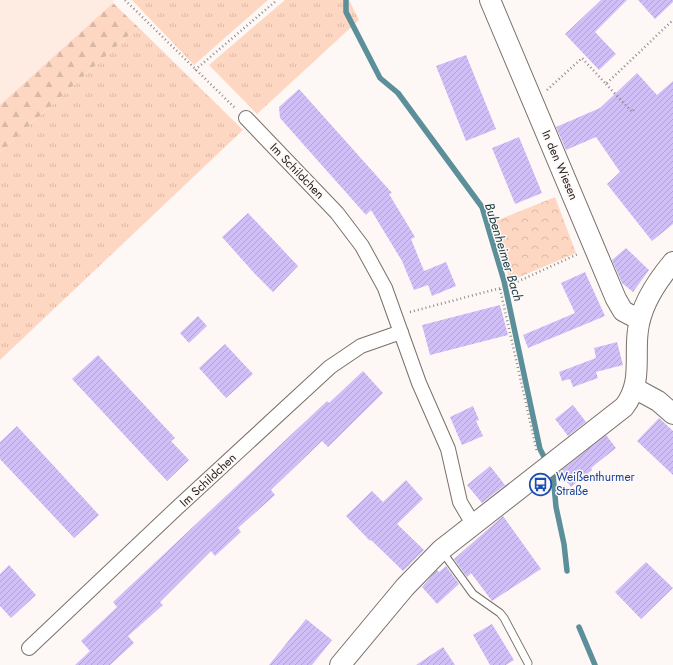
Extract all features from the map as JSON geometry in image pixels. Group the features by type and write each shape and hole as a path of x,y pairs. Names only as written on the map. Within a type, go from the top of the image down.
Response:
{"main road":[{"name":"In den Wiesen","path":"490,0 619,306 628,315 640,320"},
{"path":"340,665 401,592 441,550 556,459 619,412 629,401 638,370 637,334 640,320 652,292 673,262"},
{"path":"634,388 658,401 673,414"}],"street":[{"name":"Im Schildchen","path":"246,118 323,197 349,228 378,273 396,315 419,383 448,449 460,502 473,524"},
{"name":"Im Schildchen","path":"29,648 330,367 361,346 401,332"}],"lane":[{"path":"441,550 473,594 500,613 504,618 528,663"}],"path":[{"path":"125,0 195,70 246,118"},
{"path":"195,70 277,0"},
{"path":"606,84 673,20"},
{"path":"534,102 582,58 632,112 635,108"},
{"path":"396,315 508,286 594,247"},
{"path":"501,288 541,471"}],"shaded area":[{"path":"0,0 113,0 113,3 0,105"}],"green space":[{"path":"132,0 268,0 194,65"},
{"path":"285,0 349,0 359,20 257,114 209,65"},
{"path":"113,3 138,27 0,152 0,105"},
{"path":"138,27 243,130 0,360 0,152"},
{"path":"555,197 576,253 510,281 493,222"}],"building":[{"path":"601,0 627,0 595,32 616,54 599,70 565,34"},
{"path":"638,0 673,0 673,2 655,19"},
{"path":"466,55 496,129 466,141 436,66"},
{"path":"637,73 657,95 673,81 673,224 652,241 607,184 620,172 596,137 566,150 556,127 600,108"},
{"path":"299,89 392,193 389,194 415,237 411,239 424,271 446,262 456,286 432,296 428,285 414,290 402,261 371,210 366,215 280,118 279,107"},
{"path":"519,137 542,193 515,204 492,148"},
{"path":"248,213 298,266 273,292 222,237"},
{"path":"626,248 649,270 633,292 622,283 612,260"},
{"path":"585,272 605,316 528,348 523,335 575,313 561,283"},
{"path":"500,305 508,335 430,355 422,325"},
{"path":"198,316 207,326 189,343 180,333"},
{"path":"617,342 623,365 596,372 598,378 573,387 570,379 562,381 559,372 596,358 594,348"},
{"path":"225,344 253,374 226,398 199,368"},
{"path":"98,355 175,438 171,441 189,460 167,481 72,379"},
{"path":"363,371 383,393 328,447 322,441 271,490 275,495 238,528 241,532 215,556 211,551 160,602 163,605 128,636 134,643 110,665 75,665 90,651 81,641 117,607 113,602 327,401 329,403"},
{"path":"573,405 586,422 568,436 555,419"},
{"path":"473,406 479,420 476,421 483,436 462,445 450,417"},
{"path":"659,418 673,431 673,475 637,441"},
{"path":"17,426 99,515 74,538 0,459 0,442"},
{"path":"606,435 616,448 591,468 592,470 571,487 559,472"},
{"path":"490,466 505,485 482,503 467,485"},
{"path":"406,480 423,499 397,524 424,550 403,571 371,540 370,541 346,516 372,491 383,502"},
{"path":"503,516 541,569 492,601 471,573 467,577 454,559"},
{"path":"646,562 673,588 641,619 615,592"},
{"path":"9,565 36,595 11,618 0,606 0,574"},
{"path":"446,566 459,584 437,604 422,587 437,570 439,572"},
{"path":"306,619 332,640 312,665 269,665"},
{"path":"492,624 514,660 506,665 490,665 473,635"},
{"path":"443,647 455,665 416,665"}],"waterway":[{"name":"Bubenheimer Bach","path":"346,0 346,12 380,78 398,93 482,207 504,281 540,449 553,474 556,507 564,544 567,571"},
{"path":"579,627 595,665"}],"place":[{"name":"Weißenthurmer Straße","path":"540,484"}]}
